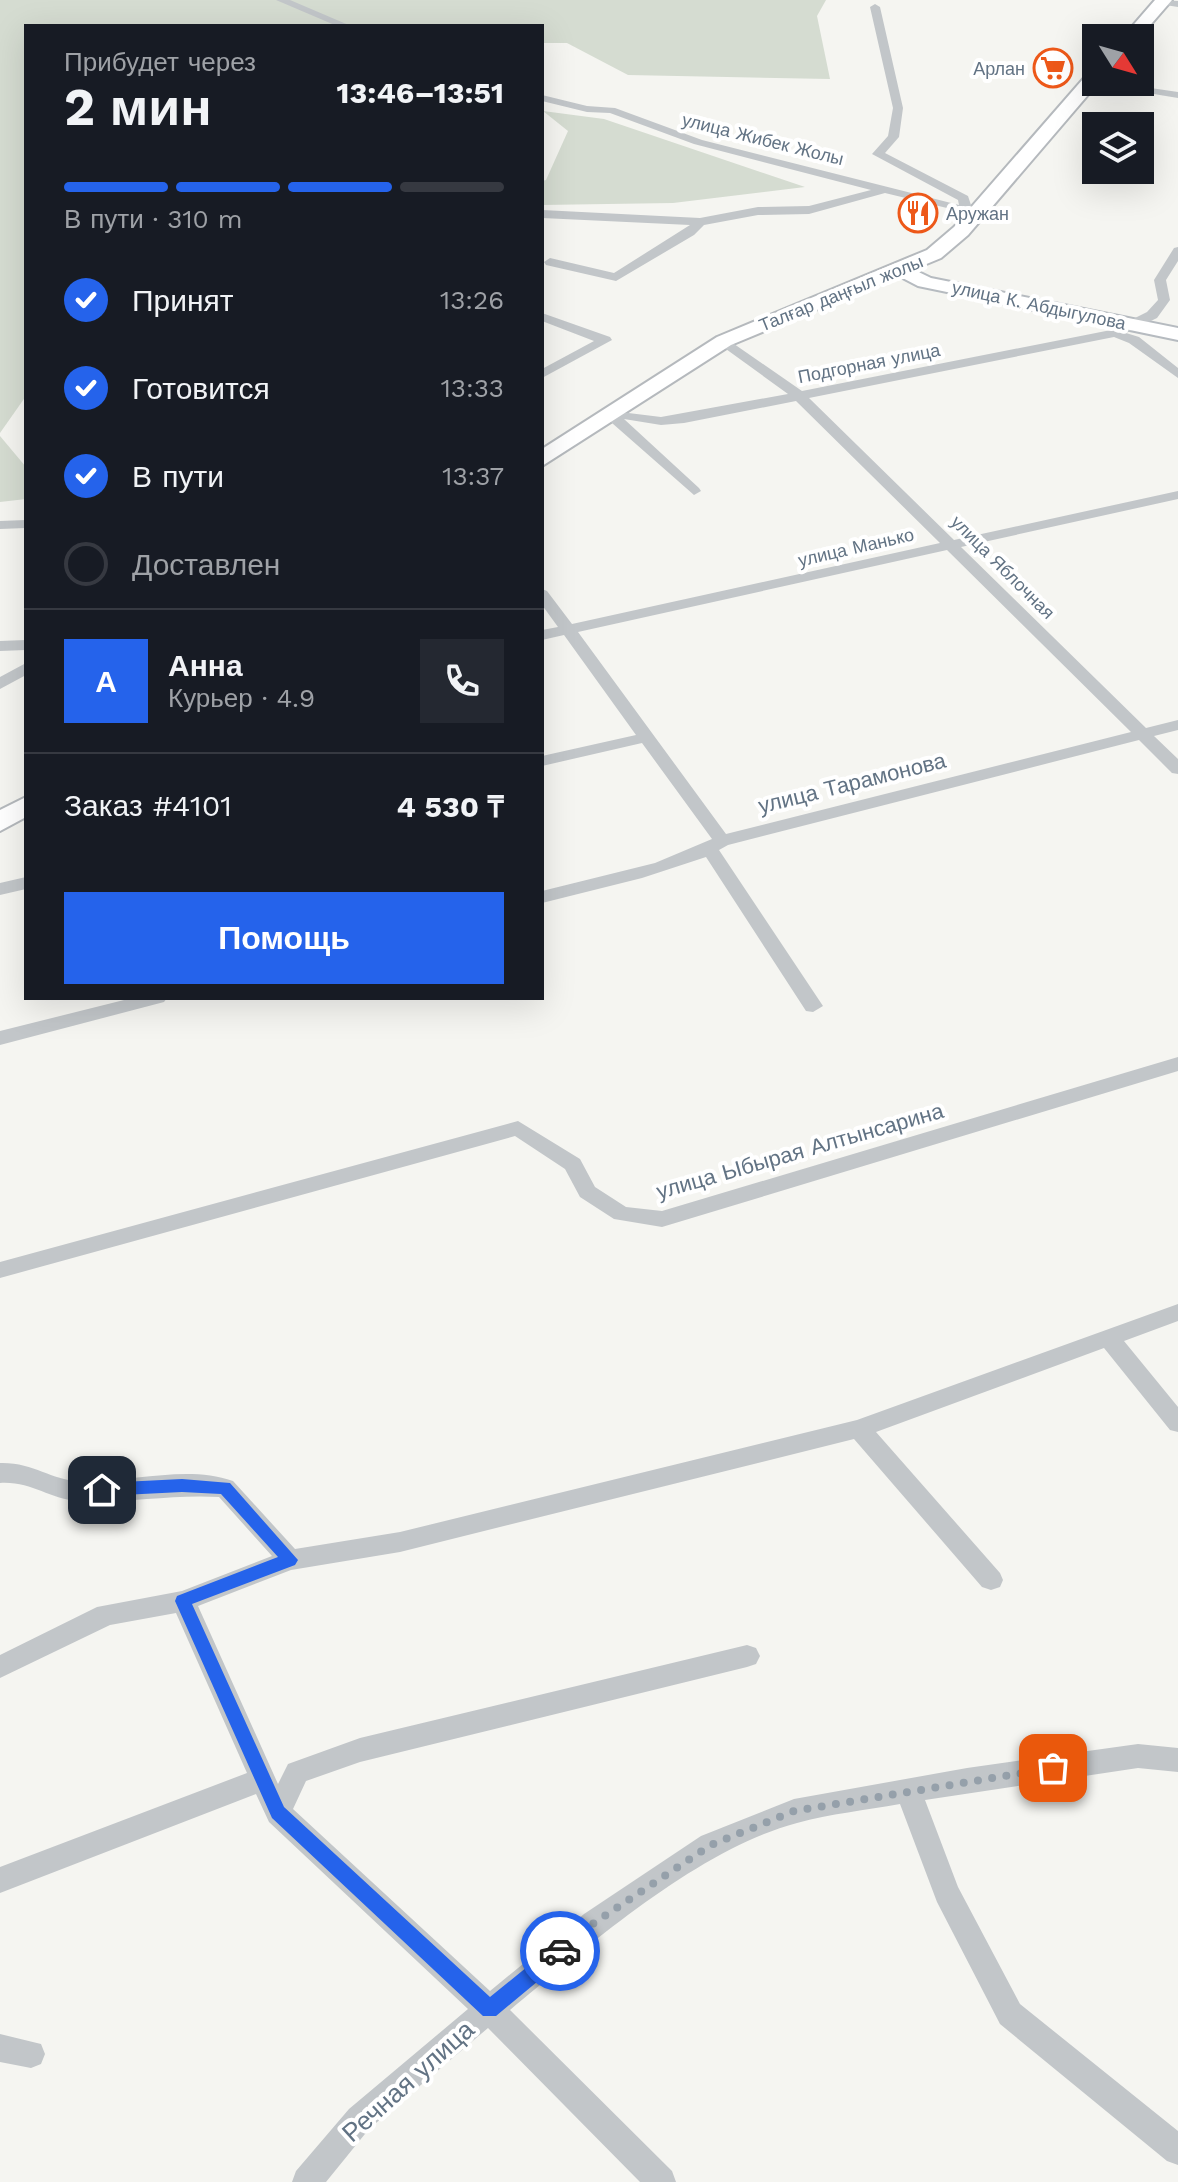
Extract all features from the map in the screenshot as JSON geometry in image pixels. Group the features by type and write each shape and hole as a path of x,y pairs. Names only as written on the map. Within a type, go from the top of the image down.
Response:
{"main road":[{"path":"1145,24 1168,2"},
{"name":"Талғар даңғыл жолы","path":"544,458 724,341 902,270 946,245 971,211 1082,95"},
{"path":"0,822 24,806"}],"street":[{"path":"281,0 341,24"},
{"path":"875,7 898,108 893,137 878,154 964,198 971,211"},
{"path":"1154,91 1178,95"},
{"name":"улица Жибек Жолы","path":"544,98 587,109 611,110 698,142 971,211"},
{"path":"544,214 700,222 758,211 809,210 888,189"},
{"path":"550,262 616,277 700,222"},
{"path":"1135,325 1152,315 1164,300 1160,280 1178,251"},
{"name":"улица К. Абдыгулова","path":"902,270 925,282 1178,334"},
{"path":"544,318 605,340 544,373"},
{"name":"Подгорная улица","path":"609,413 672,420 1115,333 1135,325"},
{"path":"1115,333 1134,340 1178,374"},
{"name":"улица Яблочная","path":"724,341 798,395 1178,769"},
{"path":"609,413 694,491"},
{"name":"улица Манько","path":"544,635 1178,495"},
{"path":"0,525 24,524"},
{"path":"544,597 647,737 813,1006"},
{"path":"0,646 24,645"},
{"path":"0,684 24,669"},
{"name":"улица Тарамонова","path":"544,896 716,846 1178,725"},
{"path":"544,761 647,737"},
{"path":"0,889 24,883"},
{"path":"0,1038 149,1000"},
{"name":"улица Ыбырая Алтынсарина","path":"0,1270 518,1128 573,1164 587,1192 621,1214 662,1219 1178,1064"},
{"path":"0,1667 106,1615 183,1601 290,1560 400,1542 859,1429 1178,1312"},
{"path":"1108,1337 1178,1423"},
{"path":"859,1429 991,1580"},
{"path":"0,1473 21,1472 75,1491 182,1485 225,1488 290,1560"},
{"path":"183,1601 265,1778 278,1813 489,2009 661,2182"},
{"path":"278,1813 297,1772 360,1750 747,1656"},
{"name":"Речная улица","path":"307,2182 359,2119 489,2009 594,1923 711,1845 794,1811 1138,1756 1178,1760"},
{"path":"0,1880 265,1778"},
{"path":"908,1791 947,1893 1010,2014 1178,2150"},
{"path":"0,2048 31,2054"}],"shaded area":[{"path":"0,0 826,0 817,16 830,79 628,75 567,43 544,43 544,24 24,24 24,399 0,433"},
{"path":"544,111 604,119 805,187 673,203 544,205 544,180 568,131"},
{"path":"0,436 24,465 24,499 0,502"}],"way so far":[{"path":"560,1951 594,1923 711,1845 794,1811 1053,1768"}],"place":[{"name":"Арлан","path":"1053,68"},
{"name":"Аружан","path":"918,213"}],"route":[{"path":"102,1490 182,1485 225,1488 290,1560 183,1601 265,1778 278,1813 489,2009 560,1951"}]}
